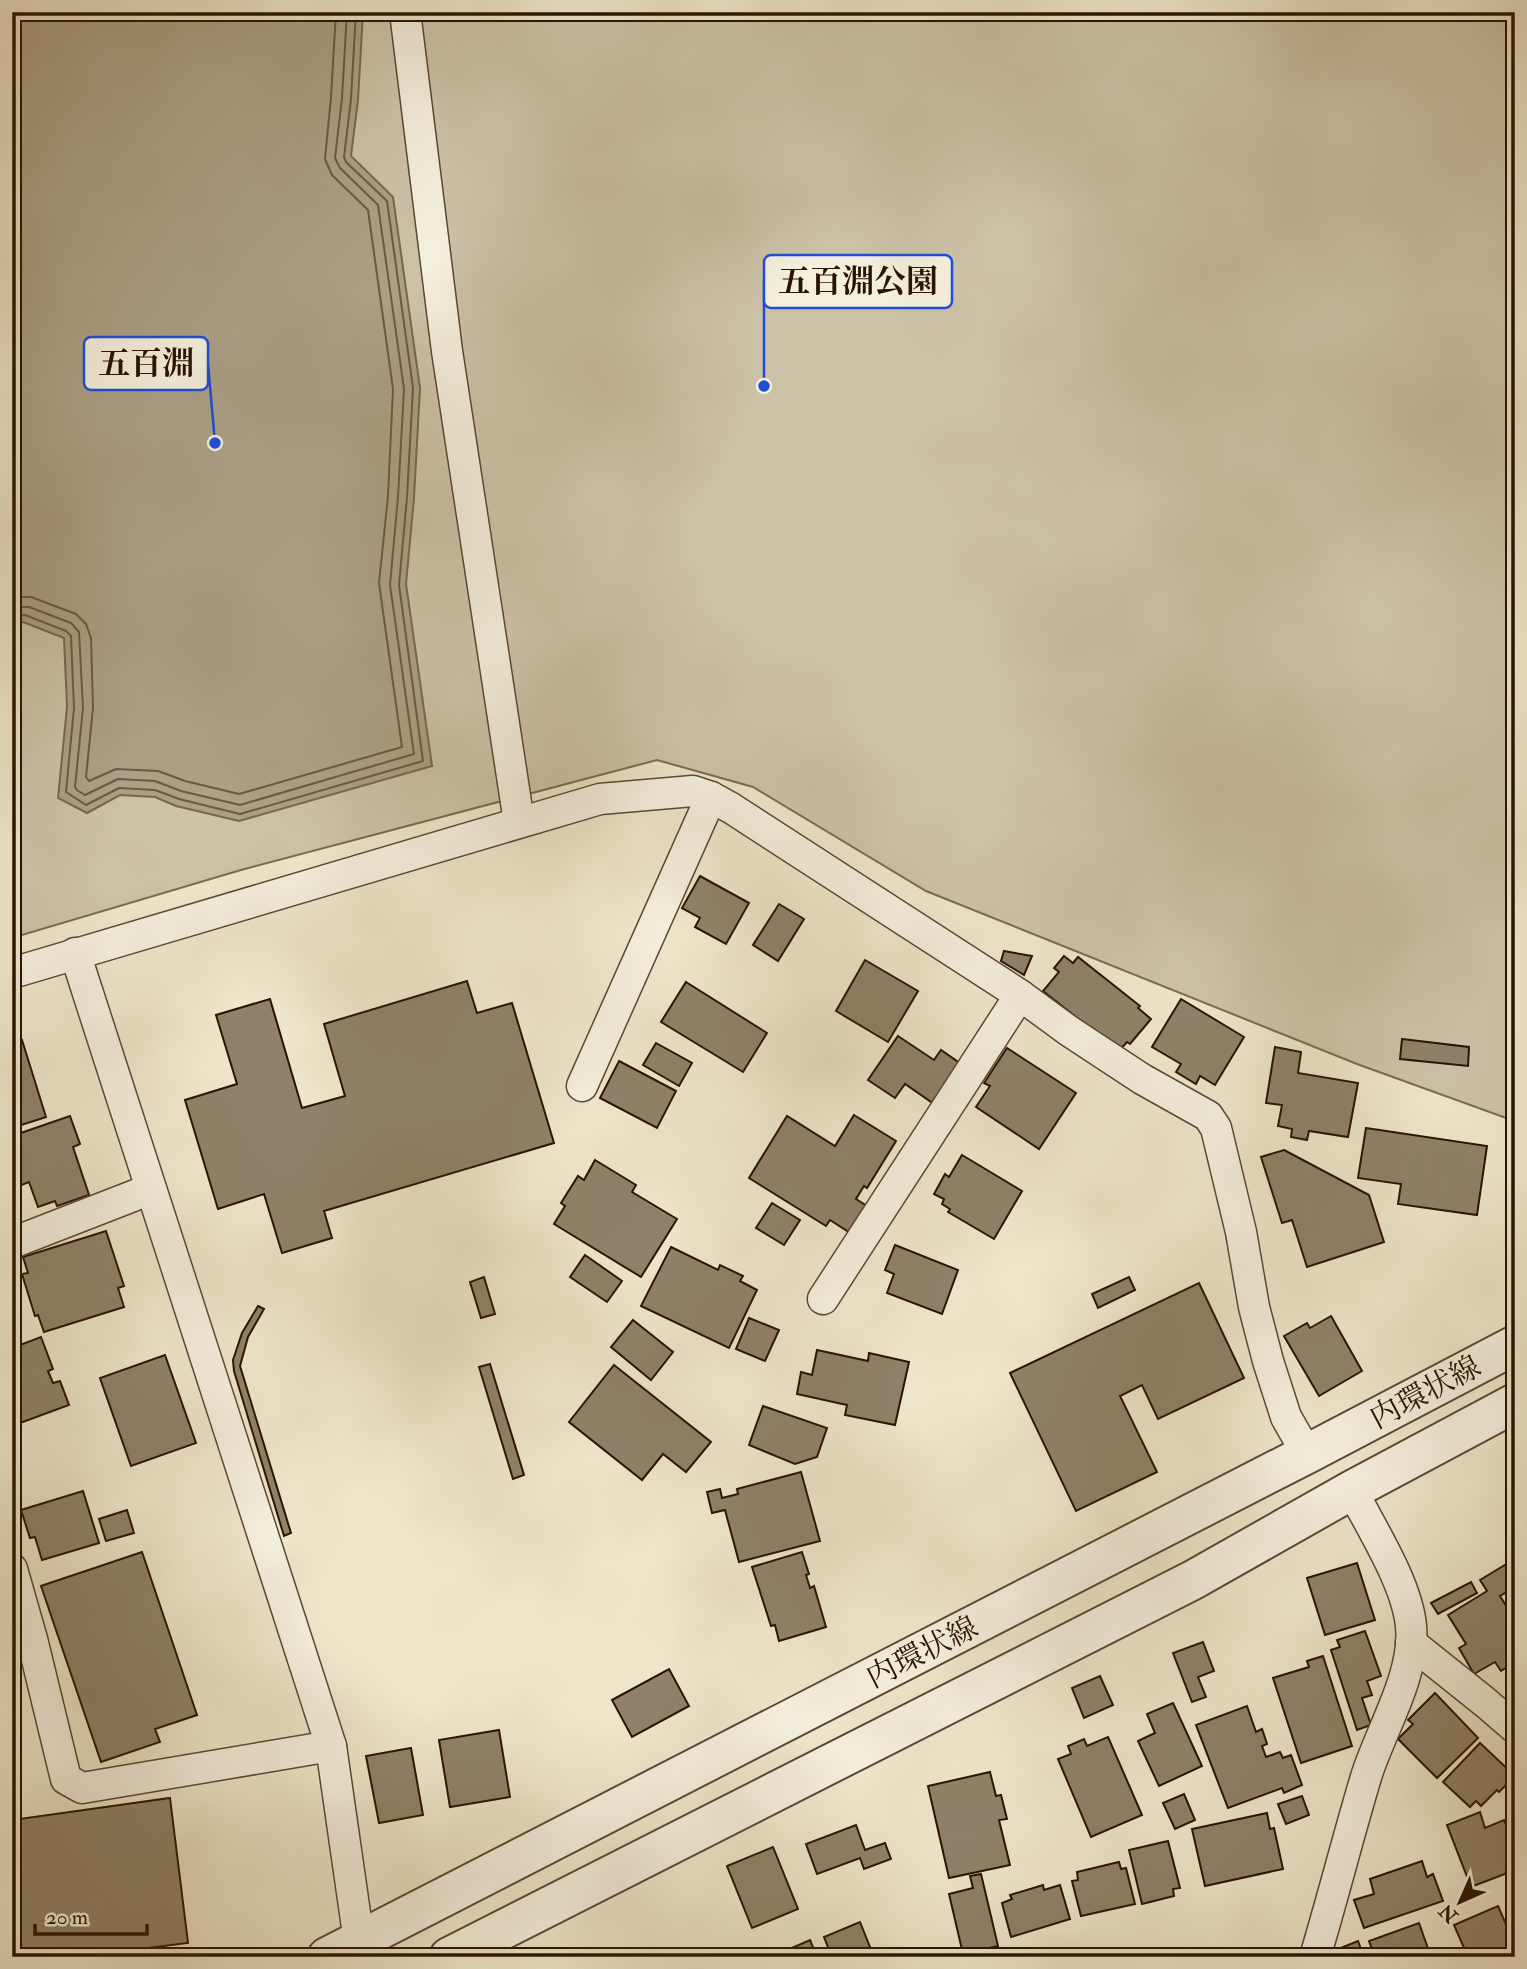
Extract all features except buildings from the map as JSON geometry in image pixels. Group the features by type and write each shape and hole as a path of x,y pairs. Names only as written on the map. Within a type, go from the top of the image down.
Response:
{"street":[{"path":"405,12 447,351 519,822"},
{"path":"12,973 600,799 693,791 711,797 1020,995 1142,1079 1212,1120 1241,1232 1254,1307 1269,1361 1286,1417 1307,1454"},
{"path":"582,1086 711,797"},
{"path":"75,953 331,1746 351,1951"},
{"path":"823,1299 1020,995"},
{"path":"12,1243 151,1189"},
{"name":"内環状線","path":"351,1951 1515,1345"},
{"name":"内環状線","path":"449,1957 1194,1580 1352,1490 1515,1403"},
{"path":"1315,1957 1366,1775 1406,1671 1411,1643 1409,1612 1401,1588 1352,1490"},
{"path":"12,1569 66,1779 82,1788 331,1746"},
{"path":"1411,1643 1515,1728"}],"shaded area":[{"path":"12,12 1515,12 1515,1116 1506,1118 1357,1064 926,891 753,787 657,760 241,870 12,938"}],"water":[{"path":"12,12 363,12 358,100 351,156 393,197 420,388 406,584 432,766 239,821 176,806 155,797 120,795 87,813 58,798 67,707 64,638 23,622 12,623"}],"place":[{"name":"五百淵公園","path":"764,386"},
{"name":"五百淵","path":"215,443"}]}
